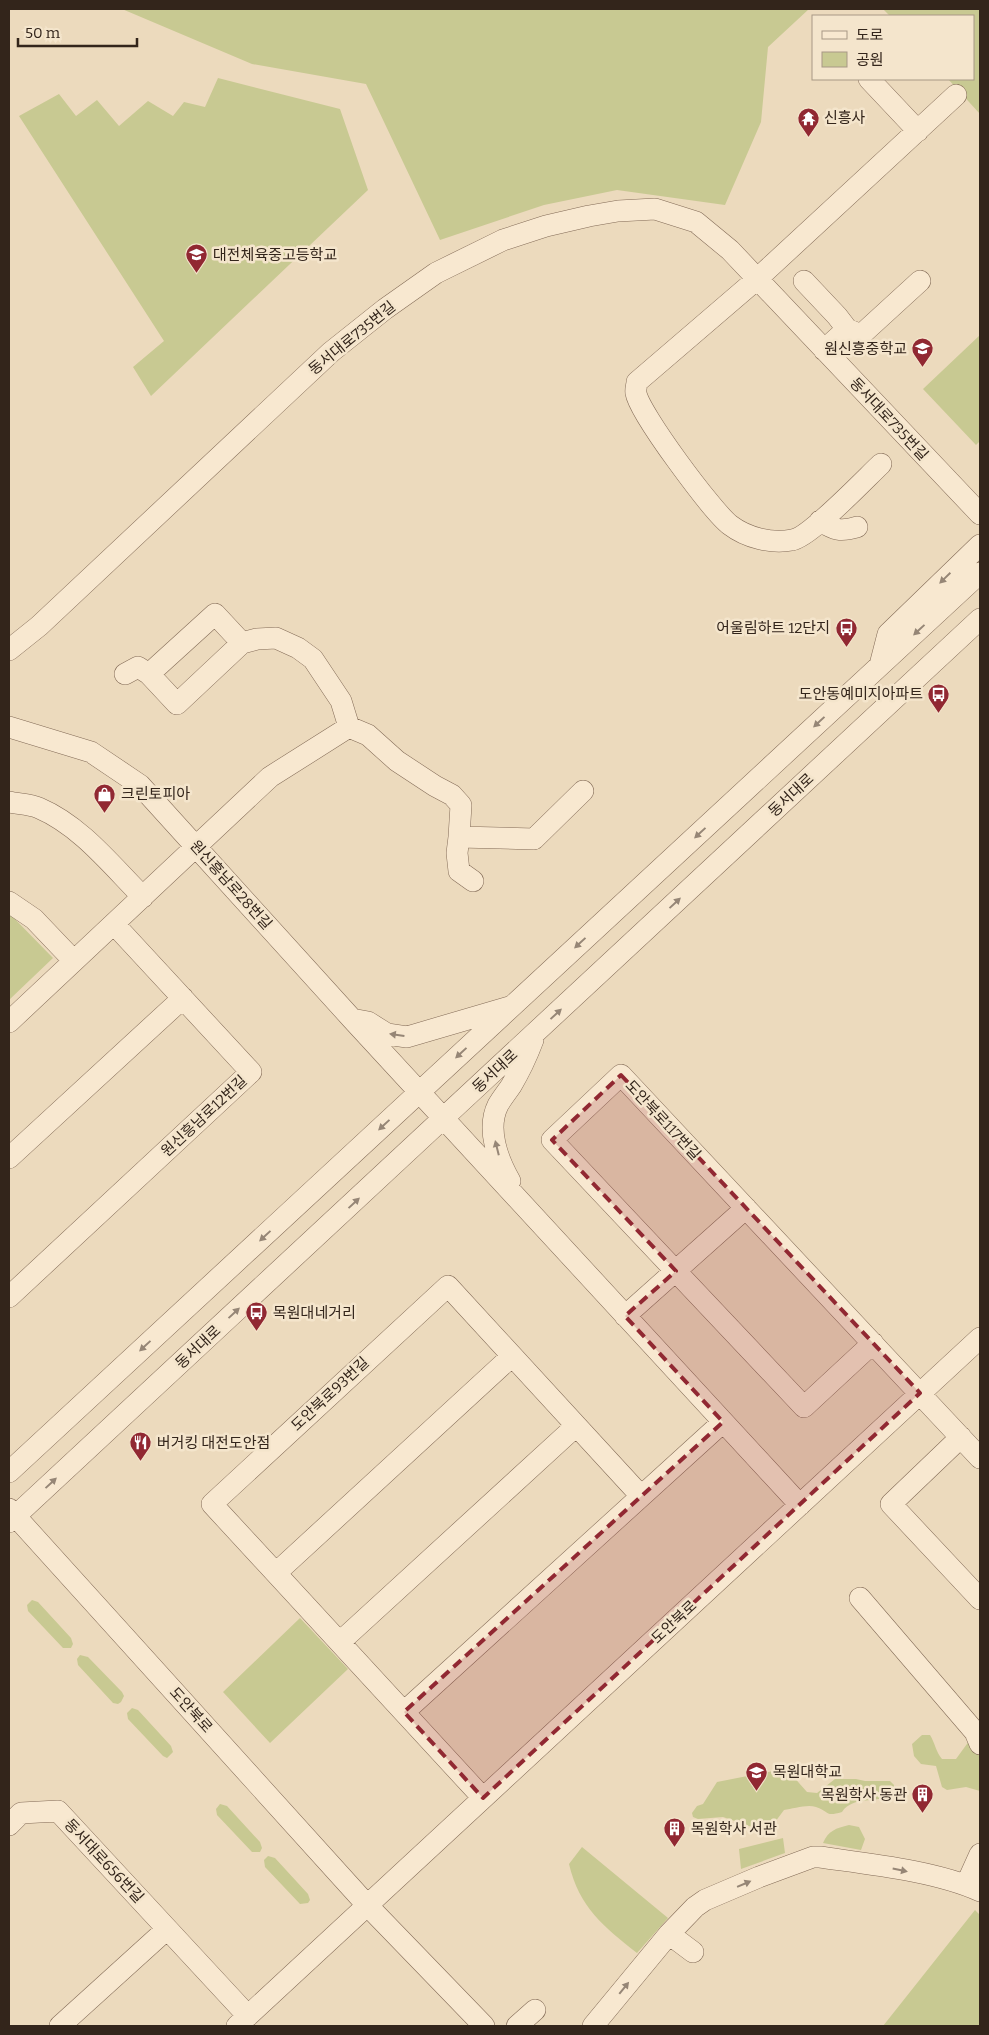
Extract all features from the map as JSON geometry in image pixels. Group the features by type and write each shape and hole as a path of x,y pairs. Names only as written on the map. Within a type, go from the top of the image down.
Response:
{"street":[{"path":"870,80 918,130"},
{"path":"881,464 809,532 794,540 773,542 751,536 731,526 715,511 644,413 636,393 637,382 757,279 956,96"},
{"name":"동서대로735번길","path":"9,650 39,626 330,352 385,309 436,273 471,254 503,240 546,226 618,211 655,209 696,222 730,250 980,514"},
{"path":"804,281 847,329 861,335 920,281"},
{"path":"824,350 847,329"},
{"path":"820,521 831,528 844,531 857,527"},
{"path":"880,665 888,634 980,545"},
{"path":"9,1472 980,573"},
{"path":"149,674 215,614 242,643"},
{"name":"동서대로","path":"11,1516 444,1119 980,619"},
{"path":"902,692 937,678 980,637"},
{"path":"125,674 138,667 149,674 177,704 242,643 258,639 276,638 298,648 314,659 341,701 349,727"},
{"name":"원신흥남로28번길","path":"9,727 91,752 140,785 526,1208"},
{"path":"349,727 368,735 397,761 452,795 461,806 457,853 459,871 473,880"},
{"path":"9,1022 270,777 349,727"},
{"path":"459,837 534,839 583,791"},
{"path":"9,802 39,808 67,824 96,849 143,897"},
{"path":"9,902 34,919 74,961"},
{"name":"원신흥남로12번길","path":"9,1297 251,1072 114,924"},
{"path":"9,1158 183,998"},
{"path":"352,1019 368,1022 388,1034 407,1037 512,1007"},
{"path":"536,1032 524,1062 498,1105 493,1122 495,1143 501,1165 526,1208 800,1505"},
{"name":"도안북로117번길","path":"873,1343 804,1407 552,1140 621,1075 746,1208 873,1343 920,1393 980,1458"},
{"path":"625,1316 746,1208"},
{"name":"도안북로93번길","path":"483,1798 212,1504 448,1286 641,1496"},
{"name":"도안북로","path":"243,2021 980,1338"},
{"path":"276,1573 512,1356"},
{"path":"404,1712 723,1422"},
{"path":"340,1642 576,1426"},
{"path":"961,1437 891,1504 980,1599"},
{"name":"도안북로","path":"11,1516 368,1905"},
{"path":"860,1598 975,1732 980,1744"},
{"name":"동서대로656번길","path":"9,1825 21,1813 58,1811 167,1928 243,2021"},
{"path":"593,2026 669,1934 691,1911 705,1900 759,1877 820,1856 885,1867 973,1888 980,1854"},
{"path":"368,1905 484,2026"},
{"path":"60,2026 167,1928"},
{"path":"669,1934 693,1952"},
{"path":"516,2026 535,2010"}],"highlighted area":[{"path":"621,1075 920,1393 483,1798 404,1712 723,1422 625,1316 676,1271 552,1140"}],"green space":[{"path":"122,9 809,9 768,47 761,122 725,205 617,190 544,205 440,240 366,84 252,64"},
{"path":"883,9 980,9 980,114 949,80 974,80 974,15 889,15"},
{"path":"218,78 340,109 368,190 151,396 133,367 164,341 19,116 59,94 76,116 97,100 119,126 148,101 173,116 184,102 205,107"},
{"path":"980,335 980,441 976,445 923,389"},
{"path":"9,913 53,958 9,1000"},
{"path":"32,1600 38,1602 71,1638 73,1644 71,1648 63,1648 28,1611 27,1605"},
{"path":"300,1618 348,1669 270,1743 223,1692"},
{"path":"80,1655 88,1657 122,1692 124,1696 121,1702 118,1704 113,1703 78,1665 77,1659"},
{"path":"132,1708 138,1710 171,1746 173,1752 167,1758 128,1719 127,1713"},
{"path":"922,1735 930,1735 942,1759 956,1759 972,1737 980,1739 980,1791 966,1787 947,1790 942,1787 936,1766 921,1764 914,1756 912,1744"},
{"path":"783,1769 791,1774 807,1792 817,1793 835,1779 856,1779 890,1781 894,1785 893,1794 880,1799 852,1803 842,1812 833,1814 812,1806 784,1810 775,1822 752,1827 723,1817 698,1819 693,1817 692,1813 697,1806 703,1804 717,1782"},
{"path":"220,1804 227,1806 260,1842 262,1848 260,1852 252,1852 217,1815 216,1809"},
{"path":"849,1825 859,1827 865,1839 861,1850 823,1843 833,1831"},
{"path":"783,1838 785,1853 741,1869 739,1849"},
{"path":"582,1847 668,1918 637,1953 594,1915 579,1892 569,1864"},
{"path":"268,1856 275,1858 308,1894 310,1900 308,1903 300,1904 265,1867 264,1860"},
{"path":"975,1910 980,1915 980,2026 883,2026"}],"place":[{"name":"신흥사","path":"808,137"},
{"name":"대전체육중고등학교","path":"197,274"},
{"name":"원신흥중학교","path":"923,368"},
{"name":"어울림하트 12단지","path":"846,647"},
{"name":"도안동예미지아파트","path":"939,713"},
{"name":"크린토피아","path":"105,813"},
{"name":"목원대네거리","path":"257,1332"},
{"name":"버거킹 대전도안점","path":"141,1462"},
{"name":"목원대학교","path":"757,1791"},
{"name":"목원학사 동관","path":"923,1814"},
{"name":"목원학사 서관","path":"675,1848"}]}
